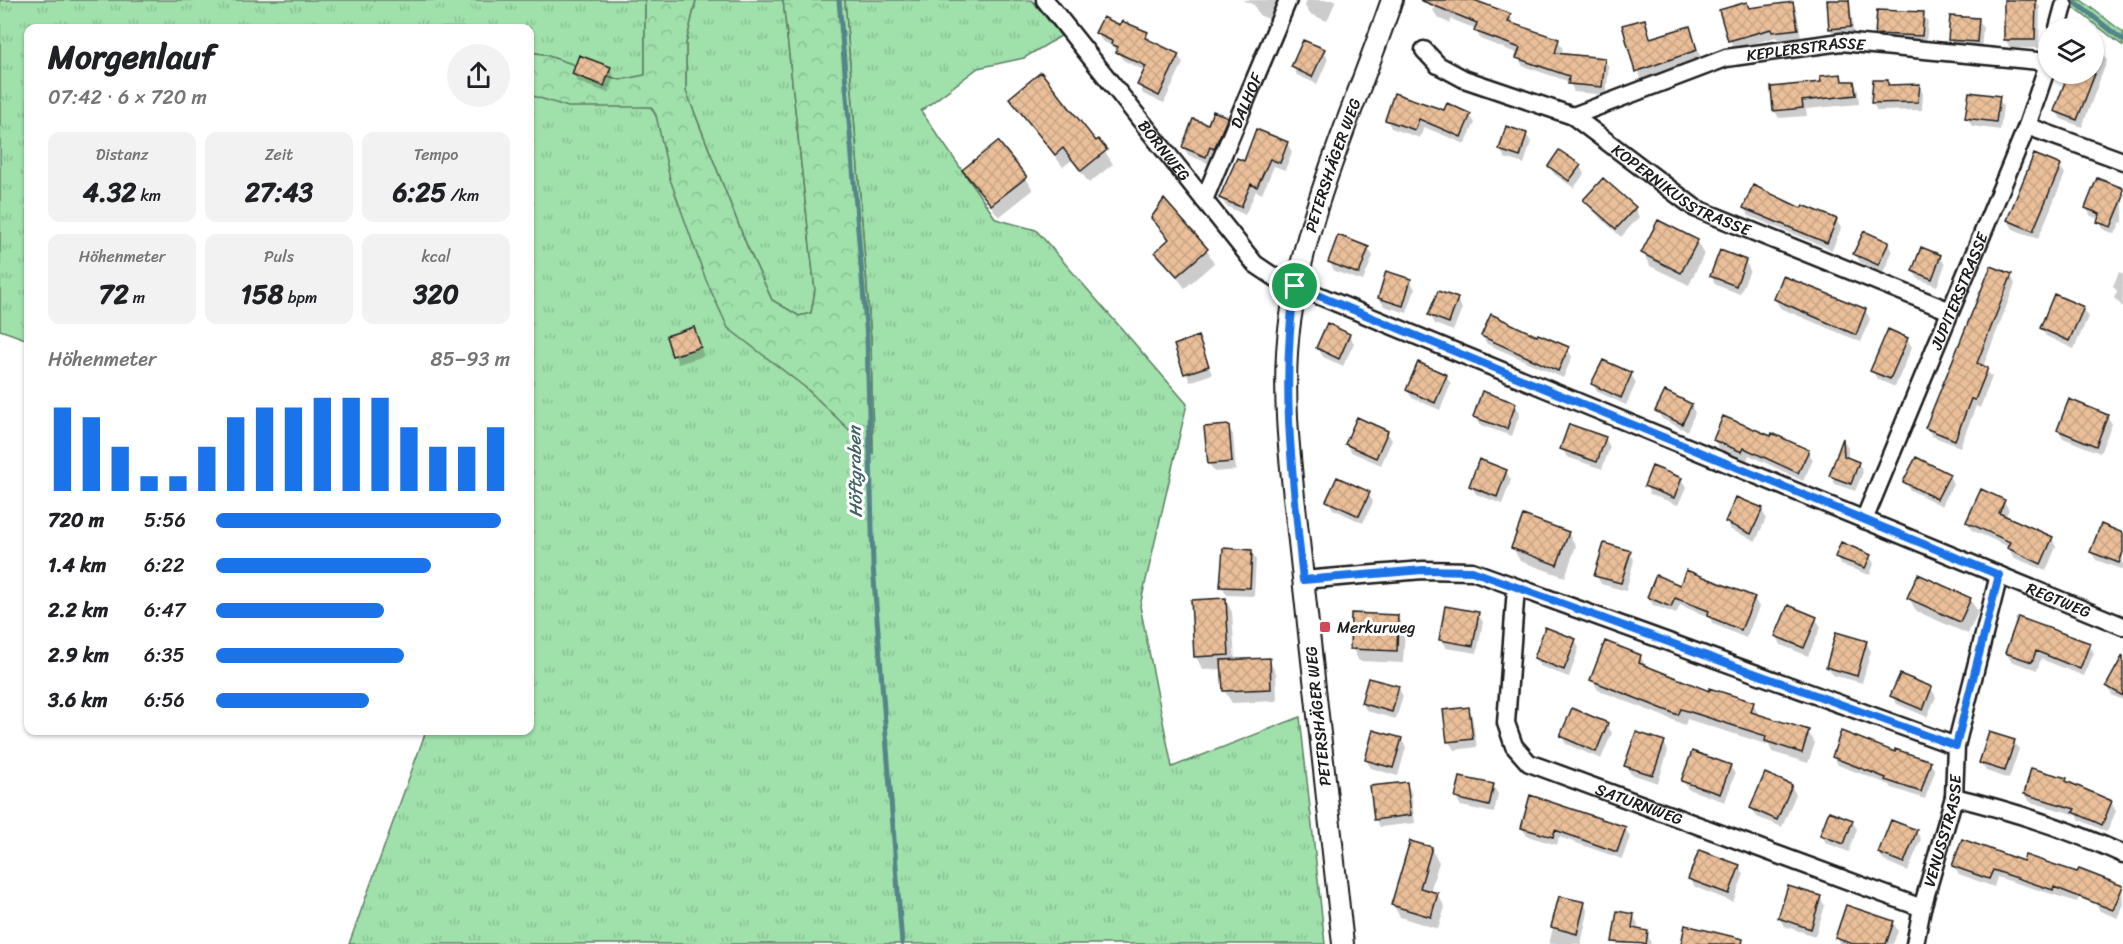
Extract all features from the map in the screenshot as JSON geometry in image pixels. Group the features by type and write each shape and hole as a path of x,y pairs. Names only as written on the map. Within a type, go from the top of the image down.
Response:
{"street":[{"name":"BORNWEG","path":"1045,0 1255,264 1276,278 1295,286"},
{"name":"DALHOF","path":"1204,200 1288,0"},
{"name":"PETERSHÄGER WEG","path":"1343,944 1291,466 1287,377 1289,326 1295,286 1324,182 1392,0"},
{"path":"2061,18 2064,6"},
{"name":"KEPLERSTRASSE","path":"1572,116 1726,58 1842,42 2038,60"},
{"name":"KOPERNIKUSSTRASSE","path":"1424,50 1438,65 1464,79 1572,116 1695,208 1950,311"},
{"name":"JUPITERSTRASSE","path":"1864,520 2027,126 2041,84"},
{"path":"2027,126 2123,161"},
{"name":"REGTWEG","path":"1295,286 2123,626"},
{"path":"1303,580 1423,570 1472,571 1956,746"},
{"name":"VENUSSTRASSE","path":"1914,944 1954,797 1956,746 1999,575"},
{"name":"SATURNWEG","path":"1516,588 1506,723 1514,746 1529,763 1922,908"},
{"path":"1954,797 2009,810 2077,833 2123,854"}],"green space":[{"path":"0,0 645,0 645,75 620,80 534,53 534,24 24,24 24,339 0,330"},
{"path":"645,0 696,0 686,43 686,91 747,246 772,300 799,316 811,313 815,291 783,0 845,0 871,340 873,453 806,388 728,328 706,280 670,179 656,115 651,107 568,107 534,96 534,53 620,80 645,75"},
{"path":"696,0 783,0 815,291 811,313 799,316 772,300 747,246 686,91 686,43"},
{"path":"845,0 1032,0 1061,36 1024,58 978,68 921,111 996,219 1036,230 1187,404 1140,606 1172,767 1300,717 1325,944 349,944 425,735 534,735 534,95 651,107 806,388 873,452 871,340"},
{"path":"2064,0 2081,0 2123,32 2123,46 2104,31 2104,18 2087,18"}],"building":[{"path":"1420,0 1474,0 1511,14 1508,22 1559,39 1555,53 1605,58 1602,87 1568,84 1569,76 1516,58 1520,48 1474,31 1477,23"},
{"path":"1827,0 1849,0 1851,27 1829,29"},
{"path":"2004,0 2036,0 2035,40 2004,40"},
{"path":"1747,2 1749,8 1793,2 1798,29 1772,32 1771,29 1728,41 1719,10"},
{"path":"1877,10 1924,12 1922,36 1875,34"},
{"path":"1950,16 1979,18 1977,42 1948,40"},
{"path":"1103,17 1120,25 1122,21 1148,32 1145,38 1179,54 1159,96 1137,85 1146,66 1116,52 1118,47 1111,44 1112,41 1095,33"},
{"path":"1645,19 1650,38 1690,26 1697,50 1635,72 1622,25"},
{"path":"1303,40 1325,49 1312,77 1291,67"},
{"path":"579,55 611,67 604,86 572,74"},
{"path":"1041,72 1096,141 1098,139 1107,150 1081,171 1063,148 1055,155 1009,98"},
{"path":"1841,74 1842,81 1854,81 1856,95 1802,101 1803,108 1773,111 1771,87 1821,82 1820,76"},
{"path":"1873,80 1888,80 1888,85 1920,84 1918,102 1871,103"},
{"path":"2064,84 2091,84 2077,120 2054,111"},
{"path":"1969,92 2000,96 1996,122 1965,118"},
{"path":"1394,93 1444,110 1447,103 1471,114 1461,137 1419,119 1415,130 1385,120"},
{"path":"1213,111 1228,117 1214,149 1210,147 1206,157 1182,147 1193,119 1208,124"},
{"path":"1506,126 1527,133 1520,157 1499,150"},
{"path":"1256,129 1288,142 1280,163 1270,159 1257,187 1251,184 1241,207 1219,198 1237,158 1244,161"},
{"path":"998,141 1027,177 991,205 962,170"},
{"path":"1559,150 1581,165 1569,181 1548,166"},
{"path":"2034,154 2061,165 2033,231 2007,220"},
{"path":"1603,178 1636,207 1616,229 1583,200"},
{"path":"2097,178 2123,188 2123,198 2111,227 2097,222 2100,214 2085,208"},
{"path":"1753,185 1801,208 1803,205 1837,219 1827,243 1743,208"},
{"path":"1164,199 1208,249 1177,276 1155,252 1169,239 1151,218"},
{"path":"1658,220 1698,240 1681,273 1641,253"},
{"path":"1864,231 1889,242 1878,265 1853,254"},
{"path":"1338,235 1369,247 1359,274 1328,262"},
{"path":"1921,247 1941,255 1932,279 1912,271"},
{"path":"1720,250 1746,260 1736,286 1710,276"},
{"path":"1991,266 2012,274 1977,363 1988,368 1975,400 1971,399 1955,440 1925,428"},
{"path":"1386,271 1411,279 1403,306 1378,298"},
{"path":"1783,276 1866,309 1856,335 1774,299"},
{"path":"1438,291 1458,298 1449,323 1428,315"},
{"path":"2054,294 2084,307 2069,341 2040,328"},
{"path":"1491,314 1537,336 1538,334 1569,347 1558,371 1481,336"},
{"path":"1327,323 1350,334 1339,359 1316,348"},
{"path":"694,327 701,347 672,356 666,336"},
{"path":"1888,329 1908,338 1890,379 1870,371"},
{"path":"1198,336 1209,366 1184,374 1174,345"},
{"path":"1603,360 1632,373 1621,398 1591,384"},
{"path":"1418,362 1447,375 1435,403 1406,390"},
{"path":"1482,391 1516,403 1507,429 1473,417"},
{"path":"1665,391 1692,404 1682,424 1655,411"},
{"path":"2069,399 2108,415 2096,446 2057,430"},
{"path":"1723,416 1771,436 1772,433 1809,450 1798,473 1744,448 1742,452 1713,440"},
{"path":"1357,417 1388,431 1376,458 1345,444"},
{"path":"1569,424 1606,437 1597,462 1560,449"},
{"path":"1229,425 1232,462 1208,464 1204,427"},
{"path":"1843,438 1844,456 1859,462 1851,484 1829,476"},
{"path":"1916,457 1950,474 1937,499 1903,482"},
{"path":"1479,459 1507,470 1497,497 1469,486"},
{"path":"1652,466 1682,478 1674,498 1644,486"},
{"path":"1337,477 1370,492 1359,516 1326,501"},
{"path":"1981,489 2005,500 1999,513 2053,537 2041,564 2007,548 2010,542 1966,522"},
{"path":"1736,497 1763,508 1751,534 1725,522"},
{"path":"1523,515 1569,532 1557,565 1511,548"},
{"path":"2101,524 2123,533 2123,552 2119,563 2090,552"},
{"path":"1841,542 1871,555 1865,568 1835,557"},
{"path":"1604,543 1631,551 1621,583 1594,576"},
{"path":"1223,548 1252,550 1250,588 1220,587"},
{"path":"1686,570 1755,597 1741,630 1707,616 1709,611 1675,598 1671,607 1647,597 1656,575 1680,585"},
{"path":"1918,574 1971,598 1960,622 1907,598"},
{"path":"1226,598 1229,655 1194,657 1191,600"},
{"path":"1788,605 1817,617 1804,648 1775,636"},
{"path":"1445,606 1479,612 1473,646 1439,640"},
{"path":"1351,613 1398,615 1397,651 1350,649"},
{"path":"2018,617 2090,643 2080,669 2036,651 2032,662 2005,653"},
{"path":"1545,627 1576,639 1564,670 1534,658"},
{"path":"1836,632 1867,641 1857,676 1826,667"},
{"path":"1605,641 1641,655 1639,663 1709,691 1709,688 1754,702 1751,712 1809,730 1802,753 1765,741 1766,736 1681,709 1678,715 1590,680"},
{"path":"2123,655 2123,696 2106,686"},
{"path":"1270,658 1271,689 1223,691 1221,660"},
{"path":"1900,674 1932,687 1923,710 1890,696"},
{"path":"1368,678 1399,686 1392,712 1361,703"},
{"path":"1469,707 1473,739 1447,742 1443,710"},
{"path":"1572,708 1608,723 1596,752 1560,736"},
{"path":"1373,730 1402,738 1393,768 1365,760"},
{"path":"1841,731 1895,752 1895,749 1931,761 1921,792 1885,780 1886,778 1832,757"},
{"path":"1636,732 1665,741 1653,775 1624,766"},
{"path":"1989,732 2015,740 2005,771 1979,763"},
{"path":"1692,751 1731,765 1720,794 1681,781"},
{"path":"2031,768 2067,778 2066,781 2112,801 2102,825 2073,812 2075,809 2024,794"},
{"path":"1765,773 1792,785 1777,820 1750,808"},
{"path":"1460,777 1494,784 1489,806 1455,798"},
{"path":"1407,782 1411,815 1374,820 1370,786"},
{"path":"1530,795 1626,827 1617,852 1555,830 1553,837 1521,828"},
{"path":"1829,811 1853,820 1844,844 1820,835"},
{"path":"1891,820 1917,830 1904,863 1878,853"},
{"path":"1962,839 2023,861 2025,855 2077,872 2079,869 2123,886 2113,910 2054,887 2053,890 1993,870 1989,879 1952,866"},
{"path":"1410,841 1432,847 1420,888 1438,893 1431,917 1391,905"},
{"path":"1699,850 1740,865 1729,894 1688,879"},
{"path":"1788,886 1821,896 1811,929 1778,918"},
{"path":"1559,896 1585,902 1577,934 1551,927"},
{"path":"1846,905 1894,921 1886,944 1853,944 1835,938"},
{"path":"1617,911 1634,914 1632,928 1648,931 1646,944 1612,942"},
{"path":"1685,925 1743,939 1742,944 1681,944"}],"waterway":[{"name":"Höftgraben","path":"839,0 867,338 873,566 902,944"},
{"path":"2076,3 2123,40"}],"place":[{"name":"Merkurweg","path":"1325,627"}],"route":[{"path":"1295,286 1999,575 1956,746 1472,571 1423,570 1303,580 1291,466 1287,377 1289,326 1295,286"}]}
